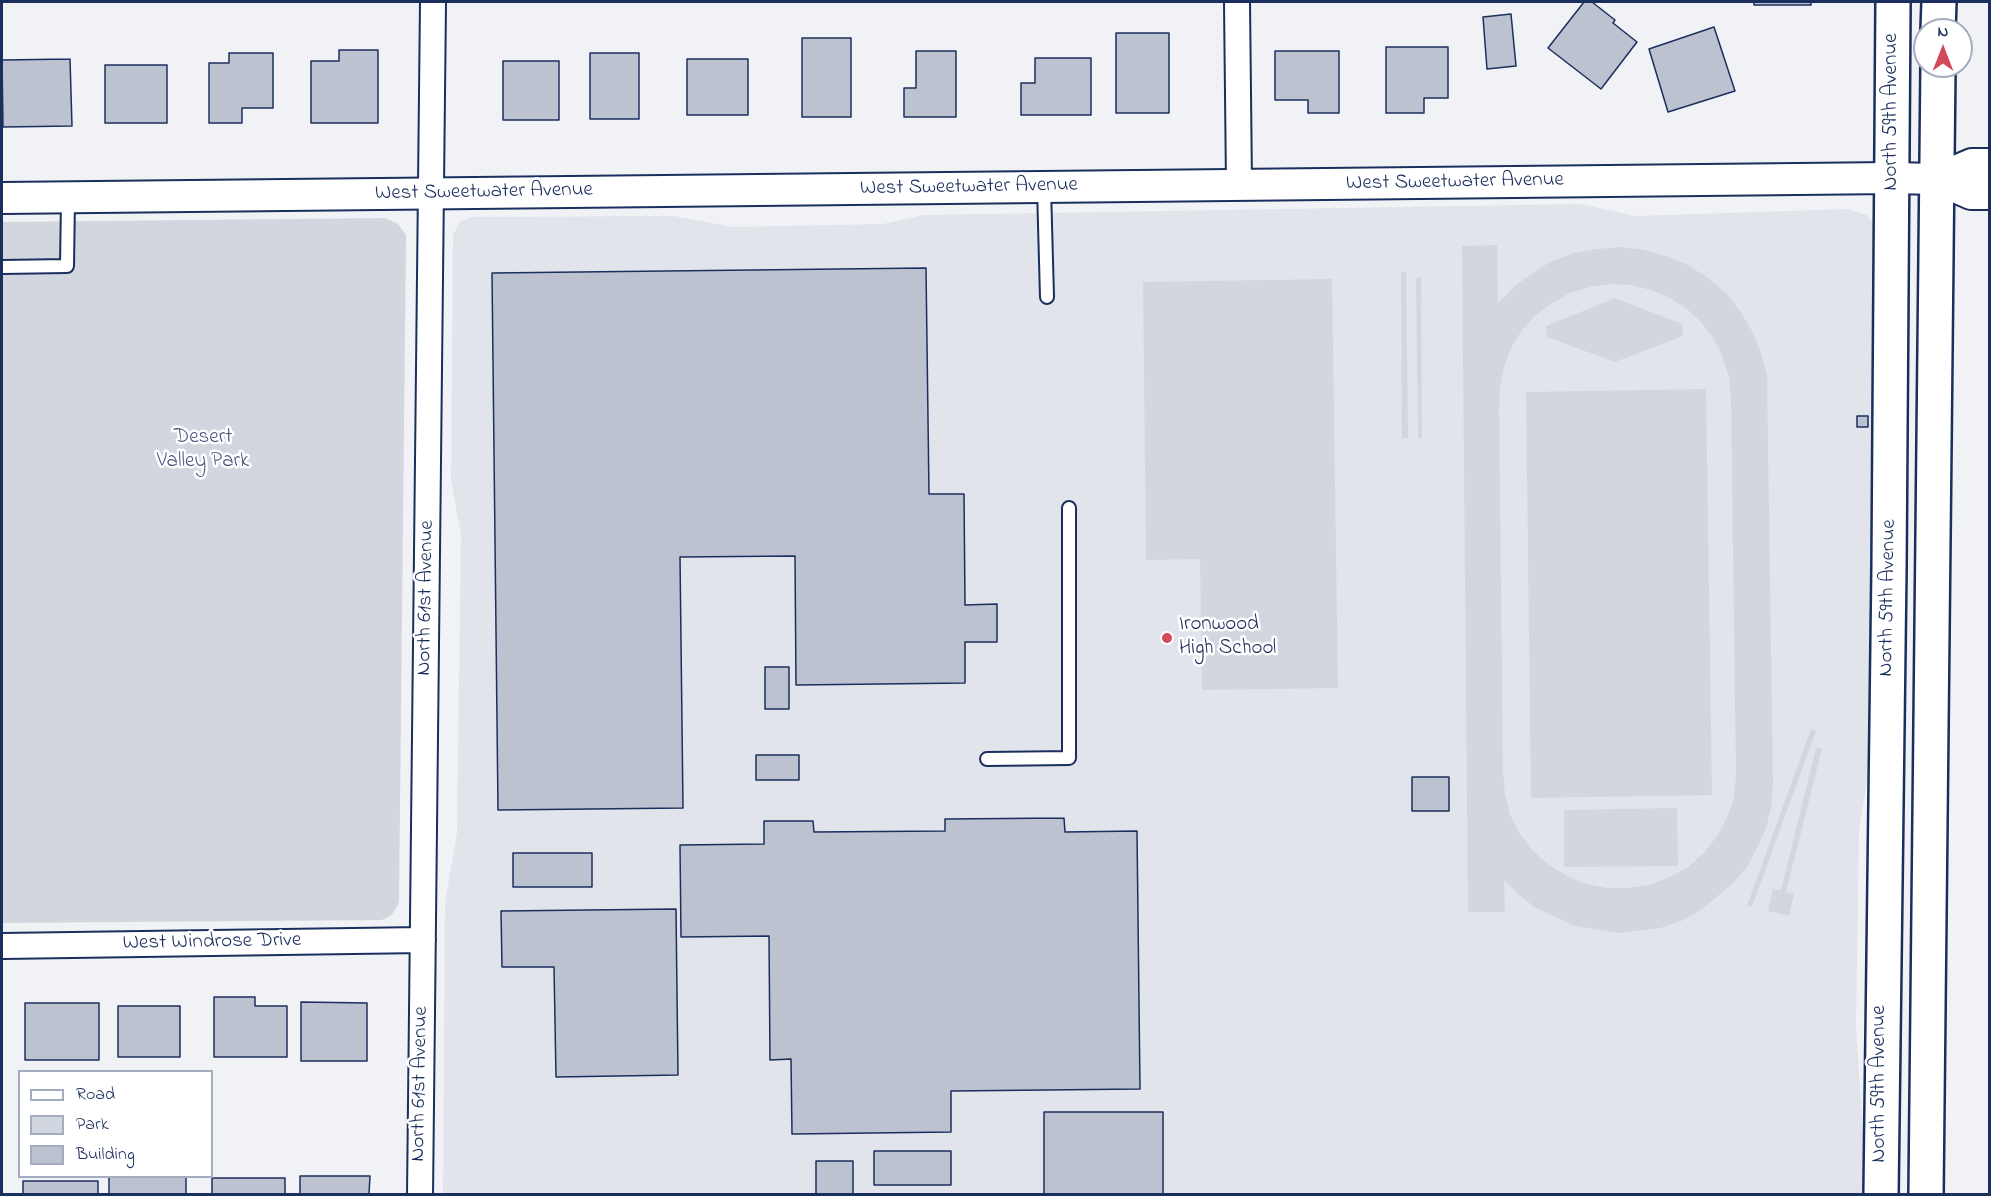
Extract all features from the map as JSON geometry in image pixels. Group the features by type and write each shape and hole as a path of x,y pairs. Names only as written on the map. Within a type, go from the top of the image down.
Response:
{"main road":[{"name":"North 59th Avenue","path":"1881,1194 1893,2"},
{"path":"1938,18 1939,2"},
{"name":"North 59th Avenue","path":"1926,1194 1938,78"},
{"path":"1883,959 1897,971 1911,990 1927,1036"}],"street":[{"name":"North 61st Avenue","path":"420,1194 434,2"},
{"path":"1237,2 1239,185"},
{"path":"1938,179 1972,164 1989,164"},
{"name":"West Sweetwater Avenue","path":"2,198 1938,179"},
{"path":"1938,179 1971,194 1989,194"},
{"name":"West Windrose Drive","path":"2,946 423,940"}],"lane":[{"path":"1044,187 1047,297"},
{"path":"2,267 67,266 68,197"},
{"path":"987,759 1069,758 1069,508"}],"shaded area":[{"name":"Ironwood High School","path":"1580,204 1636,216 1848,209 1867,215 1877,229 1873,743 1859,831 1856,1025 1867,1194 443,1194 445,903 457,833 461,534 451,480 453,235 460,222 472,217 674,216 733,227 883,224 924,215"}],"green space":[{"name":"Desert Valley Park","path":"385,218 398,224 406,235 399,902 392,915 382,920 2,923 2,222"},
{"path":"1497,245 1498,303 1532,273 1552,261 1574,253 1621,247 1667,256 1688,265 1726,293 1752,331 1761,353 1767,375 1773,786 1771,808 1766,828 1757,848 1747,867 1733,883 1700,911 1660,928 1618,933 1575,926 1536,908 1504,880 1505,912 1468,912 1462,246","holes":["1610,284 1631,285 1670,298 1702,323 1714,339 1729,377 1736,777 1734,798 1727,818 1704,853 1688,867 1649,885 1607,888 1586,884 1567,876 1549,865 1533,851 1520,834 1510,815 1505,794 1499,407 1504,367 1511,348 1522,330 1536,315 1570,293"]},
{"path":"1401,272 1406,272 1408,438 1402,438"},
{"path":"1416,277 1421,277 1422,438 1418,438"},
{"path":"1332,279 1338,688 1202,690 1200,559 1146,560 1143,282"},
{"path":"1615,298 1682,324 1683,336 1615,362 1547,337 1546,326"},
{"path":"1706,389 1712,795 1531,798 1526,392"},
{"path":"1811,729 1816,731 1752,907 1747,906"},
{"path":"1816,748 1822,749 1786,892 1794,894 1789,916 1768,911 1773,889 1781,890"},
{"path":"1677,808 1678,866 1564,867 1564,810"}],"building":[{"path":"1584,2 1592,2 1615,20 1613,23 1637,42 1601,89 1548,48"},
{"path":"1754,2 1811,2 1811,5 1754,5"},
{"path":"1511,14 1516,66 1487,69 1483,17"},
{"path":"1714,27 1735,91 1668,112 1649,49"},
{"path":"1116,33 1169,33 1169,113 1116,113"},
{"path":"802,38 851,38 851,117 802,117"},
{"path":"1386,47 1448,47 1448,98 1424,98 1424,113 1386,113"},
{"path":"339,50 378,50 378,123 311,123 311,61 339,61"},
{"path":"916,51 956,51 956,117 904,117 904,88 916,88"},
{"path":"1275,51 1339,51 1339,113 1308,113 1308,100 1275,100"},
{"path":"229,53 273,53 273,108 242,108 242,123 209,123 209,63 229,63"},
{"path":"590,53 639,53 639,119 590,119"},
{"path":"1035,58 1091,58 1091,115 1021,115 1021,83 1035,83"},
{"path":"70,59 72,126 3,127 2,60"},
{"path":"687,59 748,59 748,115 687,115"},
{"path":"503,61 559,61 559,120 503,120"},
{"path":"105,65 167,65 167,123 105,123"},
{"path":"926,268 929,494 964,494 965,605 997,604 997,642 965,642 965,683 796,685 795,556 680,557 683,808 498,810 492,273"},
{"path":"1857,416 1868,416 1868,427 1857,427"},
{"path":"765,667 789,667 789,709 765,709"},
{"path":"756,755 799,755 799,780 756,780"},
{"path":"1412,777 1449,777 1449,811 1412,811"},
{"path":"1064,818 1065,832 1137,831 1140,1089 951,1091 951,1132 792,1134 791,1059 770,1060 769,936 681,937 680,845 764,844 764,821 813,821 814,832 945,831 945,819"},
{"path":"513,853 592,853 592,887 513,887"},
{"path":"676,909 678,1075 556,1077 554,967 502,967 501,911"},
{"path":"214,997 255,997 255,1006 287,1006 287,1057 214,1057"},
{"path":"301,1002 367,1003 367,1061 301,1061"},
{"path":"25,1003 99,1003 99,1060 25,1060"},
{"path":"118,1006 180,1006 180,1057 118,1057"},
{"path":"1044,1112 1163,1112 1163,1194 1044,1194"},
{"path":"874,1151 951,1151 951,1185 874,1185"},
{"path":"816,1161 853,1161 853,1194 816,1194"},
{"path":"300,1176 370,1176 369,1194 300,1194"},
{"path":"109,1178 186,1178 186,1194 109,1194"},
{"path":"212,1178 285,1178 285,1194 212,1194"},
{"path":"23,1181 98,1181 98,1194 23,1194"}],"place":[{"name":"Ironwood High School","path":"1167,638"}]}
